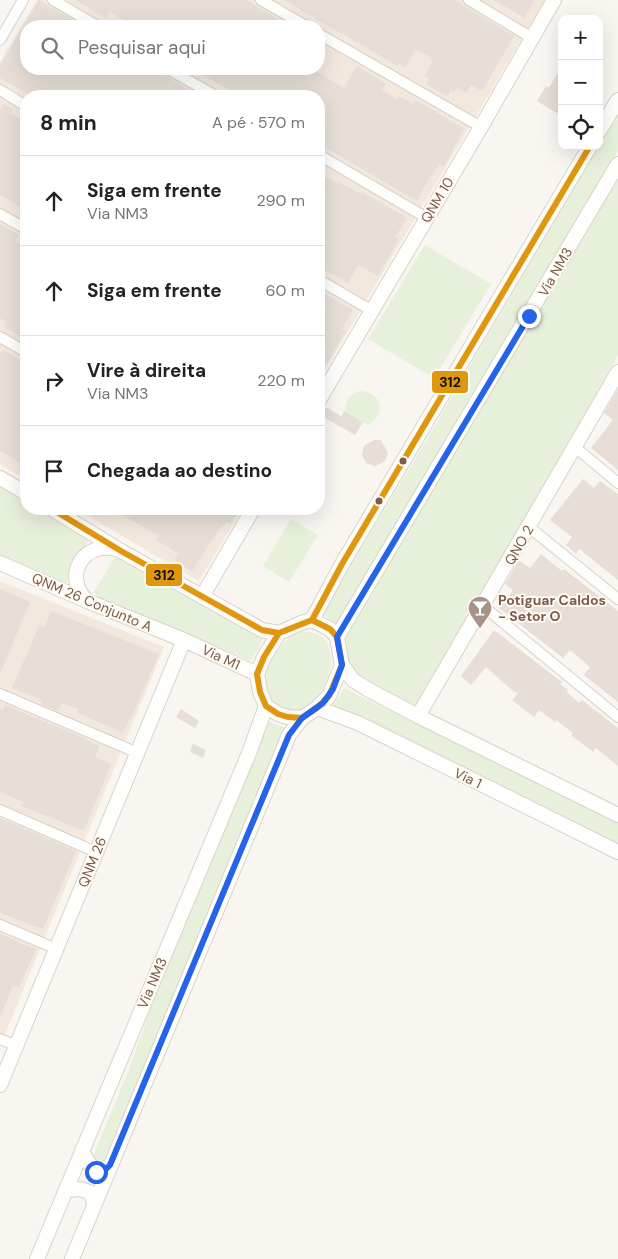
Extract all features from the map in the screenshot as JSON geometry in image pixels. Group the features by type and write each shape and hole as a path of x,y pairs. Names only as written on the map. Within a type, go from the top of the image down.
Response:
{"main road":[{"name":"QNM 10","path":"325,390 481,128 554,0"},
{"path":"603,124 618,100"},
{"path":"62,515 121,551 203,595 262,630 279,633 312,620 342,564 588,150"},
{"name":"Via NM3","path":"337,637 618,164"},
{"name":"QNO 2","path":"418,716 618,372"},
{"path":"0,478 20,490"},
{"path":"203,595 250,515"},
{"path":"87,601 82,596 76,583 77,569 83,558 89,552 102,547 121,551"},
{"name":"QNM 26 Conjunto A","path":"0,563 184,640"},
{"path":"312,620 330,629 337,637 342,665 353,680 418,716 618,815"},
{"path":"279,633 264,657 257,674 260,692 266,706 278,714 302,718"},
{"name":"Via M1","path":"184,640 257,674"},
{"name":"QNM 26","path":"0,1085 184,640"},
{"path":"72,1259 289,735 302,718 317,708 329,696 342,665"},
{"name":"Via NM3","path":"37,1259 249,753 266,706"},
{"name":"Via 1","path":"317,708 358,723 618,852"},
{"path":"82,1150 96,1172 105,1170 110,1165"},
{"path":"66,1190 81,1189 91,1193 94,1204"}],"street":[{"path":"0,40 23,0"},
{"path":"53,0 87,20"},
{"path":"261,0 296,20"},
{"path":"469,0 532,38"},
{"path":"325,37 481,128"},
{"path":"179,75 205,90"},
{"path":"0,90 20,102"},
{"path":"325,159 427,218"},
{"path":"0,214 20,226"},
{"path":"325,283 371,310"},
{"path":"0,337 20,349"},
{"path":"575,447 618,484"},
{"path":"529,527 618,599"},
{"path":"483,606 618,717"},
{"path":"0,694 138,753"},
{"path":"0,810 96,852"},
{"path":"0,925 57,949"},
{"path":"0,1039 17,1046"}],"shaded area":[{"path":"37,0 545,0 325,370 325,90 20,90 20,476 0,464 0,62 20,28 20,75 325,75 325,20 25,20"},
{"path":"86,515 238,515 199,581"},
{"path":"0,581 164,647 0,1046"}],"green space":[{"path":"618,112 618,151 337,625 327,617 320,615 422,448 596,150 603,150 603,138"},
{"path":"618,177 618,355 424,694 418,703 413,706 365,682 350,664 347,651 347,636"},
{"path":"425,245 491,284 434,378 368,339"},
{"path":"360,391 373,395 379,404 380,410 378,415 368,425 345,412 349,398"},
{"path":"0,485 20,497 20,515 49,515 89,539 65,584 0,556"},
{"path":"291,519 318,535 289,582 263,566"},
{"path":"115,557 263,639 251,661 101,599 94,592"},
{"path":"299,632 316,634 327,643 331,656 329,672 324,687 315,700 303,710 290,712 272,704 266,688 265,677 269,661 279,647"},
{"path":"344,688 618,822 618,844 358,716 333,706"},
{"path":"268,721 287,729 106,1160 100,1163 96,1160 94,1154 128,1072 165,969"}],"building":[{"path":"39,0 72,20 27,20"},
{"path":"75,0 247,0 277,19 123,20 110,12 106,18"},
{"path":"284,0 454,0 514,36 482,91 471,85 466,93 457,88 454,92 451,90 448,96 426,84 429,78 424,76 433,61 431,60 432,58 416,49 405,67 399,63 397,66 325,24 325,20 318,20"},
{"path":"494,0 535,0 524,18"},
{"path":"20,32 20,75 164,75 190,90 20,90 0,78 0,65"},
{"path":"357,66 386,84 382,90 397,99 399,96 413,104 416,100 464,129 444,167 439,164 417,201 325,147 325,90 229,90 202,75 322,75 344,88"},
{"path":"558,72 558,114 537,101 546,86 549,88"},
{"path":"4,104 13,109 11,113 20,119 20,207 0,195 0,110"},
{"path":"325,176 361,194 362,192 407,218 395,237 399,239 378,276 358,265 348,283 325,270"},
{"path":"0,224 19,235 15,241 20,244 20,336 4,327 6,322 0,318"},
{"path":"325,294 353,310 342,329 346,331 325,366"},
{"path":"3,350 20,360 20,463 0,451 0,354"},
{"path":"618,389 618,470 591,448 613,420 604,413"},
{"path":"325,408 342,417 344,411 363,422 355,435 325,418"},
{"path":"374,440 381,440 388,453 385,461 375,466 366,463 362,454 364,446"},
{"path":"583,479 594,488 600,481 618,494 618,580 579,549 576,554 566,545 572,537 550,520"},
{"path":"122,515 236,515 230,524 228,522 220,528 192,571 174,560 179,554 156,540 159,536"},
{"path":"541,554 562,571 564,569 618,611 618,702 584,675 590,667 570,650 563,658 499,608 513,590 505,584 519,560 530,568"},
{"path":"0,589 30,602 0,674"},
{"path":"51,611 159,654 133,714 122,733 77,712 78,709 62,703 58,711 43,705 39,699 12,688 39,626 44,628"},
{"path":"494,630 562,682 560,684 579,703 582,700 618,728 618,766 596,748 593,752 571,735 573,733 539,710 534,717 512,700 518,693 514,692 486,667 471,685 461,676"},
{"path":"5,705 100,746 95,757 111,764 84,831 22,806 24,802 0,792 0,709 3,710"},
{"path":"181,709 199,721 195,728 176,717"},
{"path":"193,744 206,750 203,758 190,752"},
{"path":"0,818 76,851 43,929 0,913"},
{"path":"0,934 36,949 19,988 13,985 0,1017"}],"transit line":[{"name":"312","path":"312,620 342,564 588,150"},
{"name":"312","path":"62,515 121,551 262,630 279,633"},
{"name":"312","path":"312,620 330,629 337,637 342,665 329,696 317,708 302,718 278,714 266,706 260,692 257,674 264,657 279,633 312,620"}],"place":[{"name":"Potiguar Caldos - Setor O","path":"480,629"}],"route":[{"path":"96,1172 105,1170 110,1165 289,735 302,718 323,703 333,689 342,665 337,637 529,316"}]}
